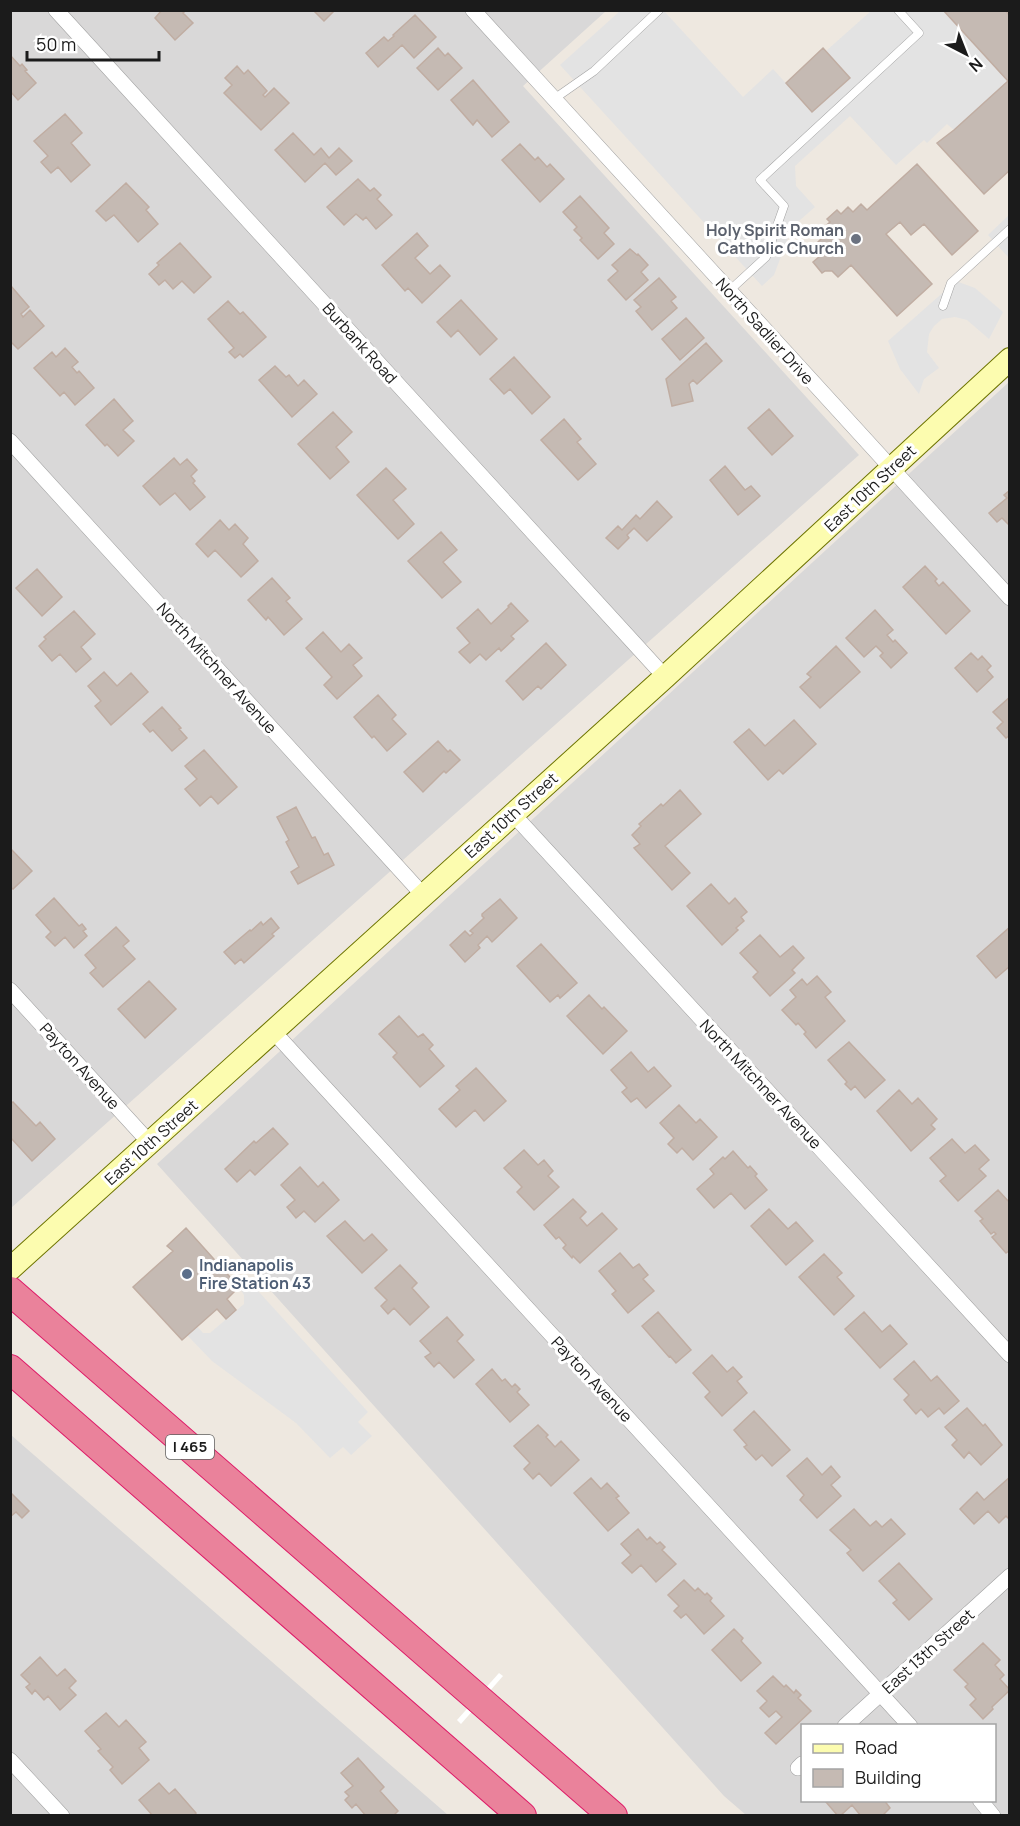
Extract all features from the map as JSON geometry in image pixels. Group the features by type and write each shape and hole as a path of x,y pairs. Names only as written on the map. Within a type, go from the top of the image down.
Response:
{"highway":[{"name":"I 465","path":"10,1291 613,1815"},
{"path":"10,1369 522,1815"}],"main road":[{"name":"East 10th Street","path":"10,1269 424,896 1010,359"}],"street":[{"name":"Burbank Road","path":"56,10 664,676"},
{"name":"North Sadlier Drive","path":"473,10 1010,598"},
{"name":"North Mitchner Avenue","path":"10,441 424,896"},
{"name":"North Mitchner Avenue","path":"513,814 1010,1355"},
{"name":"Payton Avenue","path":"10,990 149,1142"},
{"name":"Payton Avenue","path":"273,1031 909,1724"},
{"name":"East 13th Street","path":"846,1724 1010,1576"},
{"path":"10,1760 62,1815"},
{"path":"982,1802 993,1815"}],"lane":[{"path":"554,99 594,71 659,10"},
{"path":"729,291 766,257 784,206 760,180 920,33 898,10"},
{"path":"943,306 951,283 1010,229"},
{"path":"1002,236 1010,244"}],"shaded area":[{"path":"943,10 1008,81 954,130 947,124 927,143 924,140 896,165 850,116 795,166 796,186 815,207 792,227 774,275 762,286 560,65 620,11 664,11 743,97 773,69 812,112 850,78 826,51 871,11"},
{"path":"11,11 606,11 523,86 859,455 11,1208"},
{"path":"1009,215 1009,258 988,235"},
{"path":"953,280 975,288 1003,312 989,339 967,320 955,317 942,319 934,326 929,334 927,352 939,368 924,379 919,394 900,369 888,341 947,289"},
{"path":"1009,382 1009,1815 746,1815 724,1796 157,1164"},
{"path":"248,1280 368,1412 358,1422 372,1436 351,1455 343,1447 330,1458 296,1423 212,1361 187,1335 197,1326 203,1333 210,1333 244,1304 244,1295 239,1287"},
{"path":"11,1435 448,1815 11,1815"}],"pier":[{"path":"499,1673 503,1676 461,1724 457,1720"}],"building":[{"path":"162,10 186,10 183,13 193,23 175,40 155,18"},
{"path":"313,10 335,10 324,21"},
{"path":"943,10 1005,10 1010,16 1010,170 984,194 937,143 1008,81"},
{"path":"415,15 436,37 414,58 402,45 378,67 366,53 384,37 388,41"},
{"path":"438,48 445,56 448,53 462,68 438,90 417,68"},
{"path":"823,48 850,78 812,112 786,83"},
{"path":"10,55 20,66 22,64 36,83 18,100 10,91"},
{"path":"237,66 244,74 248,70 267,91 263,95 265,97 274,88 289,103 261,130 224,93 232,85 225,78"},
{"path":"473,80 509,122 492,137 477,120 473,125 451,100"},
{"path":"65,114 82,133 71,143 90,165 71,182 58,167 51,173 41,162 48,156 34,141"},
{"path":"293,133 314,155 321,148 329,158 339,148 352,161 336,175 325,163 305,182 275,150"},
{"path":"520,144 535,160 538,157 547,167 550,164 564,179 540,202 502,160"},
{"name":"Holy Spirit Roman Catholic Church","path":"917,164 978,231 952,255 924,224 911,235 900,222 886,234 932,284 897,316 851,265 838,277 832,271 822,273 813,262 826,251 818,242 826,234 822,229 830,222 827,219 837,210 841,214 848,207 853,212 861,204 867,210"},
{"path":"358,179 370,191 374,188 381,195 377,199 392,215 376,229 366,217 363,220 356,214 344,225 327,207"},
{"path":"126,183 149,207 146,210 158,224 138,242 114,215 106,221 96,211"},
{"path":"580,196 609,228 604,233 614,244 598,259 580,240 582,238 574,230 577,227 563,212"},
{"path":"417,233 428,246 415,258 430,274 440,265 450,276 422,303 408,288 405,291 382,265"},
{"path":"180,243 211,277 194,293 182,281 173,289 165,280 159,285 149,274 159,265 157,263"},
{"path":"630,249 648,265 641,272 648,280 626,300 608,280 618,271 612,265"},
{"path":"659,278 676,297 671,301 677,308 652,330 636,311 641,307 634,300"},
{"path":"11,286 29,307 21,314 23,317 30,310 44,326 18,349 10,341"},
{"path":"461,300 497,339 480,355 458,330 451,337 437,322"},
{"path":"228,301 240,314 243,312 266,337 243,357 240,354 235,358 229,352 234,348 208,319"},
{"path":"686,318 704,338 680,360 662,339"},
{"path":"706,343 722,361 697,384 693,380 689,384 693,401 672,406 666,379"},
{"path":"65,348 78,362 72,367 77,373 79,371 94,388 75,405 64,392 60,396 34,368 52,352 56,357"},
{"path":"514,357 550,397 532,414 510,389 504,394 490,379"},
{"path":"275,366 286,377 289,375 298,386 304,380 317,394 292,417 259,380"},
{"path":"114,399 133,421 123,430 134,441 118,456 107,444 105,446 86,425"},
{"path":"769,409 793,436 772,455 748,428"},
{"path":"333,412 352,432 336,447 349,462 330,479 298,444"},
{"path":"564,419 581,439 577,442 596,464 578,480 541,440"},
{"path":"174,458 180,465 187,459 197,470 191,476 195,481 193,483 205,497 190,510 175,493 160,505 143,486"},
{"path":"725,466 745,490 751,486 760,496 738,515 710,480"},
{"path":"386,468 406,489 393,500 414,524 398,539 357,495"},
{"path":"1010,490 1009,525 1002,518 997,522 989,513 1007,498 1004,495"},
{"path":"657,501 672,517 647,541 634,528 627,535 629,538 618,549 606,538 618,526 622,530 636,515 640,519"},
{"path":"220,520 229,530 235,524 248,538 243,544 258,561 241,577 215,550 208,557 196,544"},
{"path":"441,532 457,550 443,562 461,582 442,598 408,561"},
{"path":"925,566 937,579 935,581 939,586 943,582 970,611 946,634 903,587"},
{"path":"37,569 62,597 42,616 16,588"},
{"path":"272,578 290,598 286,601 302,619 284,635 248,600"},
{"path":"511,603 528,621 511,636 514,639 501,651 499,648 486,660 480,654 470,663 459,652 470,643 457,628 478,609 491,624"},
{"path":"875,610 893,630 887,635 907,653 891,668 880,656 883,653 876,646 864,657 846,638"},
{"path":"74,611 95,634 81,647 91,659 76,672 60,654 52,661 39,646 46,639 44,637"},
{"path":"323,632 341,652 349,644 362,658 353,665 362,676 337,699 324,685 332,677 306,648"},
{"path":"546,643 566,665 541,689 538,686 523,700 506,681"},
{"path":"836,646 860,672 820,708 800,687 811,677 807,674"},
{"path":"971,653 978,660 982,656 991,666 987,670 993,677 977,692 955,668"},
{"path":"104,672 117,686 131,673 148,692 111,725 95,706 101,701 88,686"},
{"path":"378,695 396,715 392,719 406,734 387,751 354,717"},
{"path":"1010,697 1010,735 1006,738 997,728 1003,722 993,712"},
{"path":"162,707 187,738 172,751 153,730 150,732 143,724"},
{"path":"794,720 816,744 783,774 779,770 768,780 734,742 749,729 765,746"},
{"path":"438,741 460,760 446,773 444,771 423,792 404,772"},
{"path":"204,750 237,787 218,804 211,796 200,806 185,789 197,779 185,766"},
{"path":"680,790 701,814 665,846 690,873 672,890 634,848 640,844 632,835 641,826 639,824"},
{"path":"296,807 312,838 315,837 324,855 328,853 334,865 298,884 291,872 299,867 286,842 289,840 277,817"},
{"path":"10,848 32,871 13,889 10,887"},
{"path":"711,884 729,904 735,898 747,912 741,917 744,921 736,928 738,930 722,945 687,906"},
{"path":"54,898 79,926 82,924 86,929 83,931 87,936 74,948 65,937 55,946 46,937 51,932 36,915"},
{"path":"500,899 517,918 492,942 487,936 478,945 480,948 465,962 450,945 465,931 470,936 473,933 470,931 484,918 482,914"},
{"path":"271,918 279,928 272,934 274,936 244,963 241,959 235,964 224,952 261,922 263,925"},
{"path":"116,927 129,941 123,946 135,959 103,987 90,973 96,968 85,955"},
{"path":"1010,927 1010,966 996,978 977,956"},
{"path":"760,935 780,957 793,946 804,958 792,970 795,973 770,996 753,977 758,972 740,953"},
{"path":"541,944 577,983 560,998 558,995 550,1002 517,966"},
{"path":"817,976 831,992 825,997 845,1021 816,1048 798,1023 796,1025 782,1010 796,997 790,990 802,979 807,985"},
{"path":"149,981 176,1009 145,1038 118,1009"},
{"path":"589,995 627,1031 603,1054 567,1016"},
{"path":"399,1016 418,1037 423,1034 433,1045 429,1049 444,1066 420,1087 393,1057 397,1053 379,1034"},
{"path":"849,1042 885,1080 865,1098 855,1086 851,1090 845,1084 847,1082 828,1060"},
{"path":"631,1052 648,1072 654,1067 671,1086 646,1108 637,1098 631,1102 622,1092 627,1088 611,1070"},
{"path":"476,1068 506,1101 484,1121 475,1110 456,1127 439,1109 460,1090 456,1086"},
{"path":"899,1090 912,1104 918,1098 937,1119 931,1125 935,1129 911,1151 877,1111"},
{"path":"13,1102 36,1126 40,1122 55,1139 32,1161 10,1137 10,1104"},
{"path":"679,1105 696,1123 700,1119 717,1137 693,1160 682,1148 677,1153 668,1144 674,1138 660,1123"},
{"path":"273,1128 288,1144 255,1175 250,1170 237,1182 225,1169 254,1141 256,1143"},
{"path":"952,1139 965,1153 975,1145 989,1160 979,1169 986,1176 958,1201 940,1181 946,1176 930,1158"},
{"path":"524,1150 538,1165 544,1160 553,1171 548,1176 559,1187 534,1210 517,1192 522,1187 504,1168"},
{"path":"733,1151 748,1168 750,1166 757,1174 755,1176 767,1190 745,1209 731,1193 714,1208 697,1189 714,1174 710,1169"},
{"path":"300,1167 318,1187 323,1182 339,1200 315,1222 304,1211 296,1218 287,1207 295,1200 281,1185"},
{"path":"998,1190 1010,1203 1010,1250 1006,1253 992,1237 996,1234 994,1232 991,1234 980,1221 983,1219 975,1211"},
{"path":"573,1199 586,1212 580,1218 587,1226 602,1213 617,1229 580,1263 563,1248 566,1245 559,1237 556,1239 544,1225"},
{"path":"769,1209 788,1229 796,1222 813,1241 786,1265 751,1226"},
{"path":"345,1221 364,1241 372,1234 387,1250 362,1273 327,1236"},
{"name":"Indianapolis Fire Station 43","path":"186,1228 239,1287 227,1299 236,1310 226,1319 217,1309 182,1340 133,1287 173,1251 167,1246"},
{"path":"620,1253 633,1268 639,1264 648,1275 643,1279 654,1291 628,1313 612,1294 616,1291 599,1271"},
{"path":"824,1254 842,1273 837,1277 854,1296 834,1315 799,1277"},
{"path":"400,1265 417,1283 412,1288 429,1307 410,1325 394,1308 388,1314 381,1306 387,1300 375,1288"},
{"path":"658,1312 691,1350 676,1363 642,1326"},
{"path":"864,1312 882,1332 890,1325 907,1344 880,1368 845,1329"},
{"path":"447,1317 463,1335 457,1341 474,1360 454,1378 439,1362 434,1367 425,1357 431,1353 420,1341"},
{"path":"712,1355 727,1372 733,1367 742,1377 737,1381 747,1393 722,1416 705,1397 710,1392 693,1373"},
{"path":"914,1361 931,1381 937,1376 959,1401 944,1414 939,1408 928,1417 921,1409 916,1414 904,1400 909,1395 894,1379"},
{"path":"492,1369 502,1381 505,1379 512,1387 515,1384 520,1389 517,1392 529,1405 510,1422 476,1384"},
{"path":"967,1408 983,1426 985,1424 1002,1445 981,1465 969,1452 964,1458 952,1445 957,1440 945,1427"},
{"path":"754,1411 790,1450 772,1466 762,1455 756,1460 744,1447 747,1445 734,1430"},
{"path":"538,1425 555,1447 561,1441 579,1460 551,1486 539,1473 533,1479 524,1469 530,1463 514,1446"},
{"path":"807,1458 822,1475 831,1466 840,1477 831,1485 841,1496 817,1518 800,1500 804,1495 787,1476"},
{"path":"1010,1477 1010,1516 1008,1518 1006,1516 999,1523 988,1511 974,1524 960,1509 977,1492 984,1500"},
{"path":"591,1478 601,1489 607,1483 619,1496 616,1498 629,1513 608,1531 574,1493"},
{"path":"10,1492 29,1511 22,1518 16,1512 10,1517"},
{"path":"854,1509 870,1526 876,1521 882,1527 891,1519 905,1534 863,1571 847,1553 851,1550 830,1530"},
{"path":"638,1529 647,1540 650,1537 657,1544 660,1542 665,1547 662,1550 676,1564 656,1582 641,1565 632,1573 622,1563 631,1555 621,1544"},
{"path":"899,1563 932,1599 909,1620 893,1603 897,1600 879,1581"},
{"path":"684,1580 695,1591 698,1588 705,1595 707,1593 712,1598 710,1601 724,1616 704,1634 686,1614 681,1618 674,1611 679,1606 668,1595"},
{"path":"734,1629 743,1638 741,1641 761,1663 741,1681 712,1650"},
{"path":"983,1643 1000,1660 995,1665 1004,1675 1000,1679 1010,1690 983,1719 970,1705 976,1699 965,1687 968,1684 954,1670"},
{"path":"40,1657 57,1676 65,1669 76,1681 69,1688 76,1695 60,1710 48,1696 44,1700 35,1690 32,1694 26,1687 30,1684 21,1675"},
{"path":"773,1676 784,1687 786,1685 794,1693 796,1690 801,1695 798,1698 811,1711 776,1744 765,1733 782,1717 776,1711 769,1717 760,1708 767,1701 757,1691"},
{"path":"106,1713 119,1727 126,1720 146,1742 139,1748 149,1760 122,1784 110,1770 113,1767 98,1751 101,1749 85,1731"},
{"path":"358,1758 384,1787 380,1791 398,1811 393,1816 366,1816 356,1804 352,1808 345,1800 349,1796 345,1792 353,1786 341,1773"},
{"path":"159,1783 169,1794 175,1789 196,1813 194,1816 153,1816 139,1800"},
{"path":"826,1802 886,1802 890,1808 882,1816 861,1816 852,1805 838,1816"}],"place":[{"name":"Holy Spirit Roman Catholic Church","path":"856,239"},
{"name":"Indianapolis Fire Station 43","path":"187,1274"}]}
